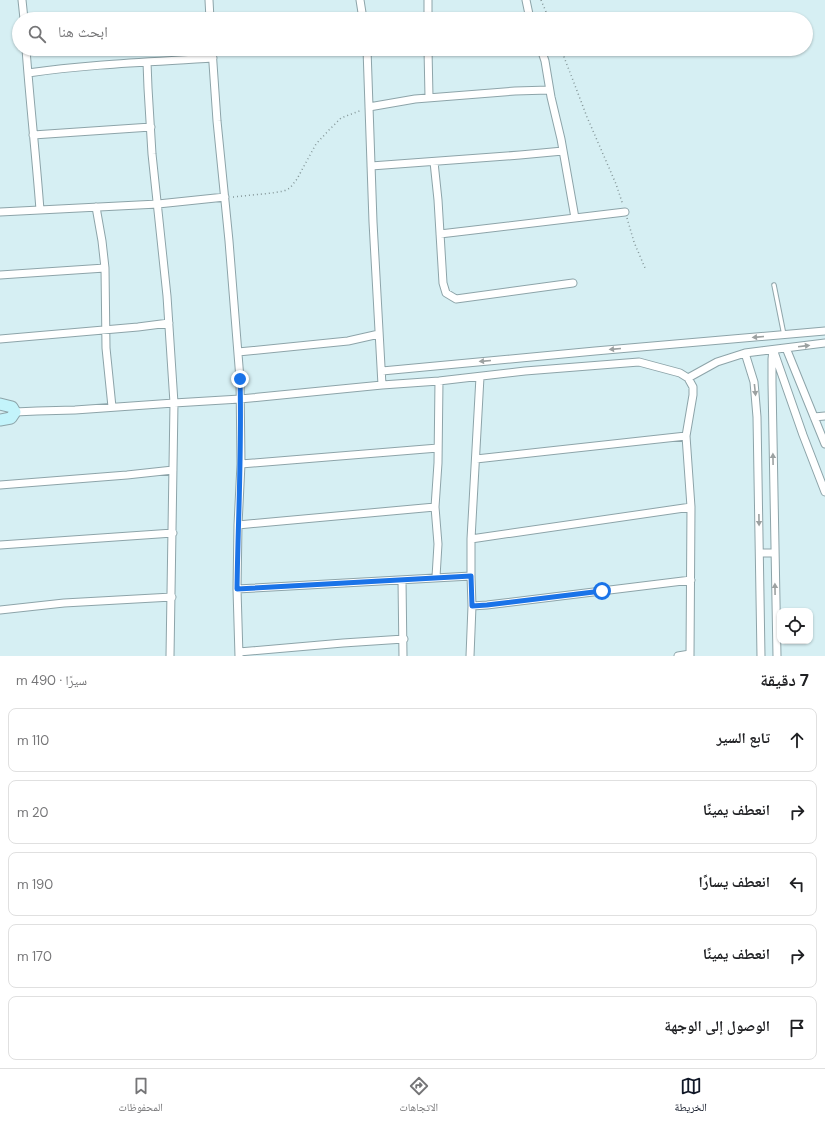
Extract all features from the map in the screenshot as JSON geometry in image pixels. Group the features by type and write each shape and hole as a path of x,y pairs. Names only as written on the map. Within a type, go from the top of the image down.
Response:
{"street":[{"path":"22,0 23,12"},
{"path":"209,0 210,12"},
{"path":"360,0 362,12"},
{"path":"428,0 428,12"},
{"path":"526,0 529,12"},
{"path":"27,56 40,210"},
{"path":"367,56 373,222 382,385"},
{"path":"428,56 429,98"},
{"path":"543,56 575,218"},
{"path":"28,73 92,66 213,58 216,121 231,255 238,352 241,464 237,589 239,654 343,643 404,639"},
{"path":"147,62 150,128 169,322 174,403 170,656"},
{"path":"369,108 429,98 515,91 550,90"},
{"path":"33,135 150,128"},
{"path":"371,166 563,151"},
{"path":"434,162 440,234 442,284 446,293 456,299 573,283"},
{"path":"0,212 158,204 225,197"},
{"path":"96,207 105,268 106,348 112,407"},
{"path":"440,234 625,212"},
{"path":"0,275 105,268"},
{"path":"0,339 138,327 169,322"},
{"path":"382,371 825,331"},
{"path":"238,352 348,341 379,334"},
{"path":"688,378 717,362 745,352 825,343"},
{"path":"638,347 639,362"},
{"path":"786,348 825,444"},
{"path":"773,350 802,435 825,492"},
{"path":"773,350 772,383 777,656"},
{"path":"745,352 754,382 757,417 761,656"},
{"path":"15,412 37,410 75,410 240,399 439,381 525,371 639,362 680,373 688,378 693,387 693,395 686,436 691,507 690,655 678,656"},
{"path":"470,656 472,606 471,539 480,376"},
{"path":"436,577 438,544 435,507 439,381"},
{"path":"0,404 12,407 15,412"},
{"path":"0,420 11,418 15,412"},
{"path":"814,417 825,416"},
{"path":"476,459 686,436"},
{"path":"241,464 438,448"},
{"path":"0,485 173,470"},
{"path":"238,525 435,507"},
{"path":"471,539 691,507"},
{"path":"0,545 173,533"},
{"path":"760,553 775,553"},
{"path":"237,589 471,576"},
{"path":"402,580 404,639 403,656"},
{"path":"472,606 691,580"},
{"path":"0,610 172,597"}],"lane":[{"path":"774,285 784,335"}],"path":[{"path":"541,0 545,12"},
{"path":"564,56 586,116 616,184 634,242 645,268"},
{"path":"225,197 284,191 290,188 297,179 316,144 341,118 369,108"}],"route":[{"path":"240,379 241,464 237,589 471,576 472,606 602,591"}]}
